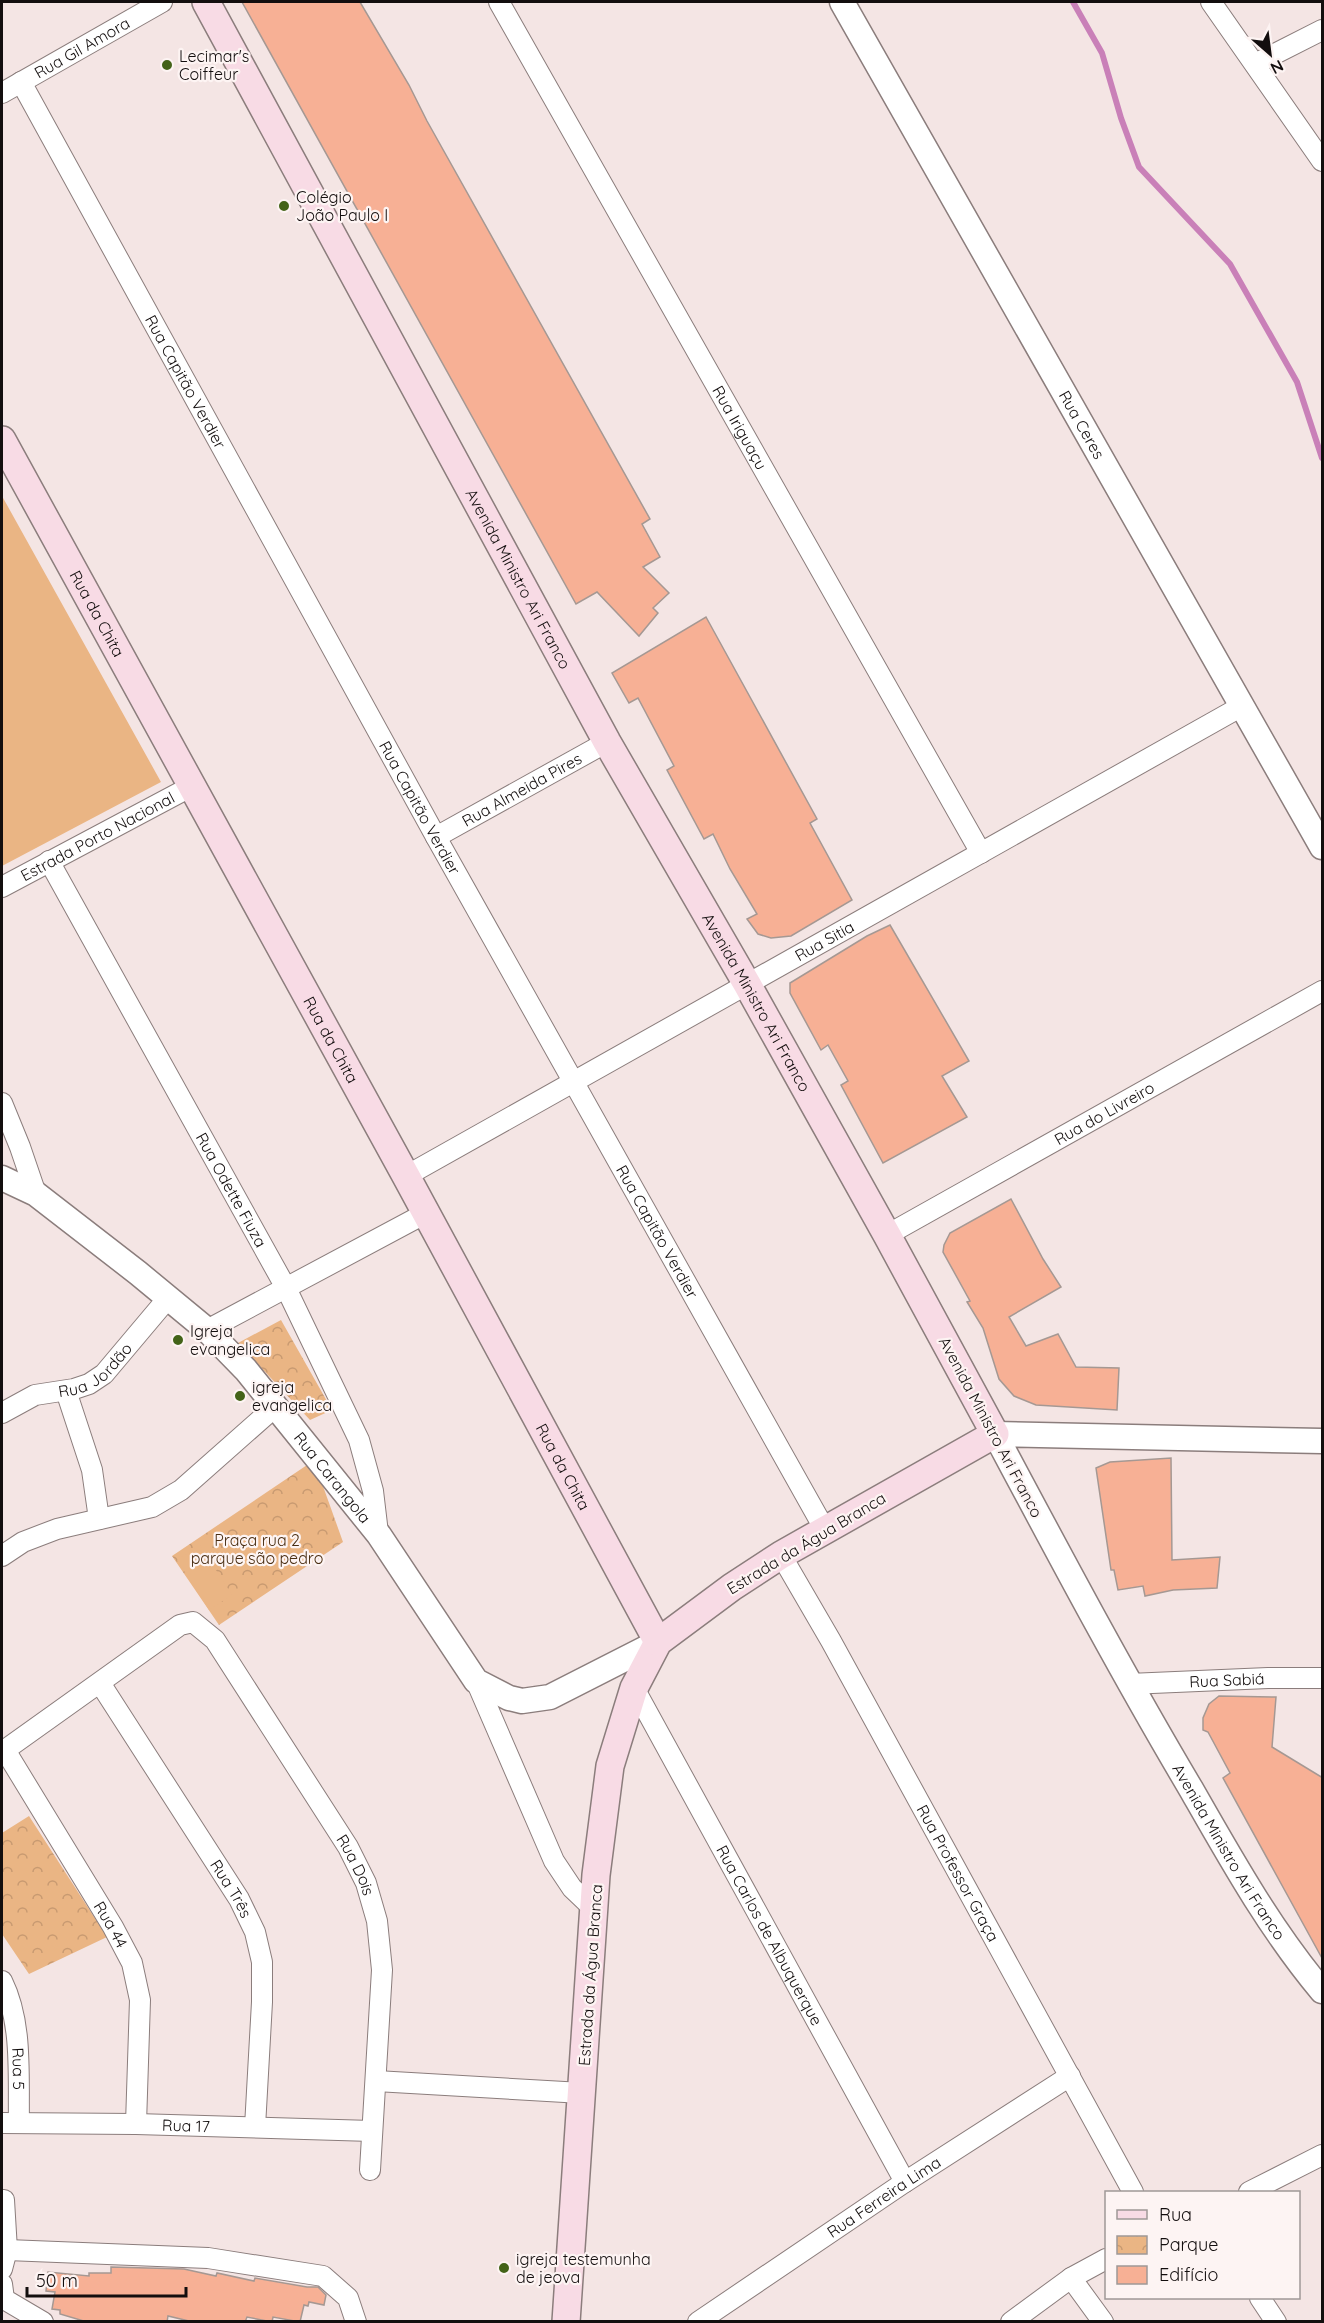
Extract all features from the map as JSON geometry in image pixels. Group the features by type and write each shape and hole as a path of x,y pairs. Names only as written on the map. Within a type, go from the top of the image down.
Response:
{"main road":[{"name":"Avenida Ministro Ari Franco","path":"206,2 607,742 747,984 995,1434"},
{"name":"Rua da Chita","path":"2,440 406,1176 658,1642"},
{"name":"Estrada da Água Branca","path":"566,2322 594,1909 610,1766 633,1688 658,1642 732,1587 781,1555 995,1434"}],"street":[{"name":"Rua Gil Amora","path":"2,93 162,2"},
{"name":"Rua Iriguaçu","path":"499,2 981,853"},
{"name":"Rua Ceres","path":"842,2 1323,847"},
{"path":"1211,2 1323,161"},
{"path":"1255,64 1323,30"},
{"name":"Rua Capitão Verdier","path":"21,82 436,837 825,1530"},
{"name":"Rua Sitia","path":"406,1176 1242,706"},
{"name":"Rua Almeida Pires","path":"436,837 607,742"},
{"name":"Estrada Porto Nacional","path":"2,887 192,786"},
{"name":"Rua Odette Fiuza","path":"49,861 286,1288 359,1440 373,1491 378,1533"},
{"name":"Rua do Livreiro","path":"887,1235 1323,991"},
{"path":"2,1103 36,1194"},
{"name":"Rua Carangola","path":"2,1178 36,1194 207,1330 276,1406 378,1533 476,1681"},
{"path":"207,1330 426,1213"},
{"name":"Rua Jordão","path":"2,1413 35,1395 66,1391 89,1384 104,1374 168,1298"},
{"path":"66,1391 92,1470 99,1519"},
{"path":"2,1556 23,1542 57,1529 152,1507 181,1490 276,1406"},
{"path":"995,1434 1323,1441"},
{"name":"Avenida Ministro Ari Franco","path":"995,1434 1129,1684 1258,1905 1299,1964 1323,1991"},
{"name":"Rua Professor Graça","path":"781,1555 831,1641 1132,2191"},
{"name":"Rua Dois","path":"100,1683 180,1625 194,1622 215,1640 348,1847 366,1883 377,1921 381,1970 370,2170"},
{"path":"476,1681 522,1701 542,1699 658,1642"},
{"name":"Rua Sabiá","path":"1129,1684 1323,1678"},
{"path":"476,1681 554,1861 572,1888 594,1909"},
{"path":"3,1751 100,1683"},
{"name":"Rua Três","path":"100,1683 239,1899 255,1932 262,1962 262,1982 255,2127"},
{"name":"Rua Carlos de Albuquerque","path":"633,1688 905,2182"},
{"name":"Rua 44","path":"3,1751 113,1927 132,1963 140,2000 136,2124"},
{"name":"Rua 5","path":"2,1981 9,1996 16,2026 10,2123"},
{"name":"Rua Ferreira Lima","path":"698,2322 905,2182 1070,2076"},
{"path":"376,2081 582,2093"},
{"name":"Rua 17","path":"10,2123 372,2131"},
{"path":"1254,2191 1323,2156"},
{"path":"4,2200 4,2259 208,2258 323,2276 348,2298 356,2322"},
{"path":"1011,2322 1071,2278 1105,2260"},
{"path":"1071,2278 1103,2322"},
{"path":"2,2294 43,2322"},
{"path":"1261,2299 1276,2322"}],"green space":[{"path":"2,496 161,782 2,866"},
{"path":"281,1320 332,1410 310,1420 238,1343"},
{"name":"Praça rua 2 parque são pedro","path":"310,1463 319,1475 343,1542 219,1625 172,1556"},
{"path":"200,1545 232,1595 209,1610 177,1560"},
{"path":"29,1816 107,1937 29,1974 2,1934 2,1833"}],"building":[{"path":"242,2 360,2 409,85 650,519 642,524 660,557 643,567 669,593 653,608 658,613 639,636 597,592 576,604"},
{"path":"706,617 817,819 810,823 852,900 791,936 771,938 758,934 747,919 757,914 730,869 713,834 704,839 667,770 674,766 638,698 629,703 612,673"},
{"path":"890,925 969,1061 942,1076 967,1117 883,1163 841,1085 848,1081 828,1045 821,1050 790,993 790,983 867,936"},
{"path":"1011,1199 1043,1259 1061,1287 1009,1317 1026,1346 1058,1334 1076,1367 1119,1368 1117,1410 1036,1405 1014,1396 999,1379 983,1328 967,1302 970,1301 943,1252 950,1233"},
{"path":"1171,1458 1172,1560 1220,1557 1217,1588 1173,1590 1145,1596 1143,1586 1118,1590 1114,1570 1111,1570 1096,1468 1110,1462"},
{"path":"1219,1696 1276,1697 1272,1747 1323,1778 1323,1960 1223,1778 1230,1773 1208,1732 1203,1730 1203,1718 1209,1704"},
{"path":"111,2267 184,2269 216,2276 217,2273 254,2281 255,2278 318,2287 326,2295 324,2305 309,2302 308,2306 304,2305 300,2322 273,2317 272,2322 247,2317 245,2322 193,2322 168,2316 167,2322 87,2322 60,2314 60,2310 52,2309 55,2292 46,2291 48,2272 89,2276 89,2273 111,2273"}],"waterway":[{"path":"1073,2 1102,53 1121,118 1139,167 1230,264 1297,382 1322,458"}],"place":[{"name":"Lecimar's Coiffeur","path":"167,65"},
{"name":"Colégio João Paulo I","path":"284,206"},
{"name":"Igreja evangelica","path":"178,1340"},
{"name":"igreja evangelica","path":"240,1396"},
{"name":"igreja testemunha de jeova","path":"504,2268"}]}
